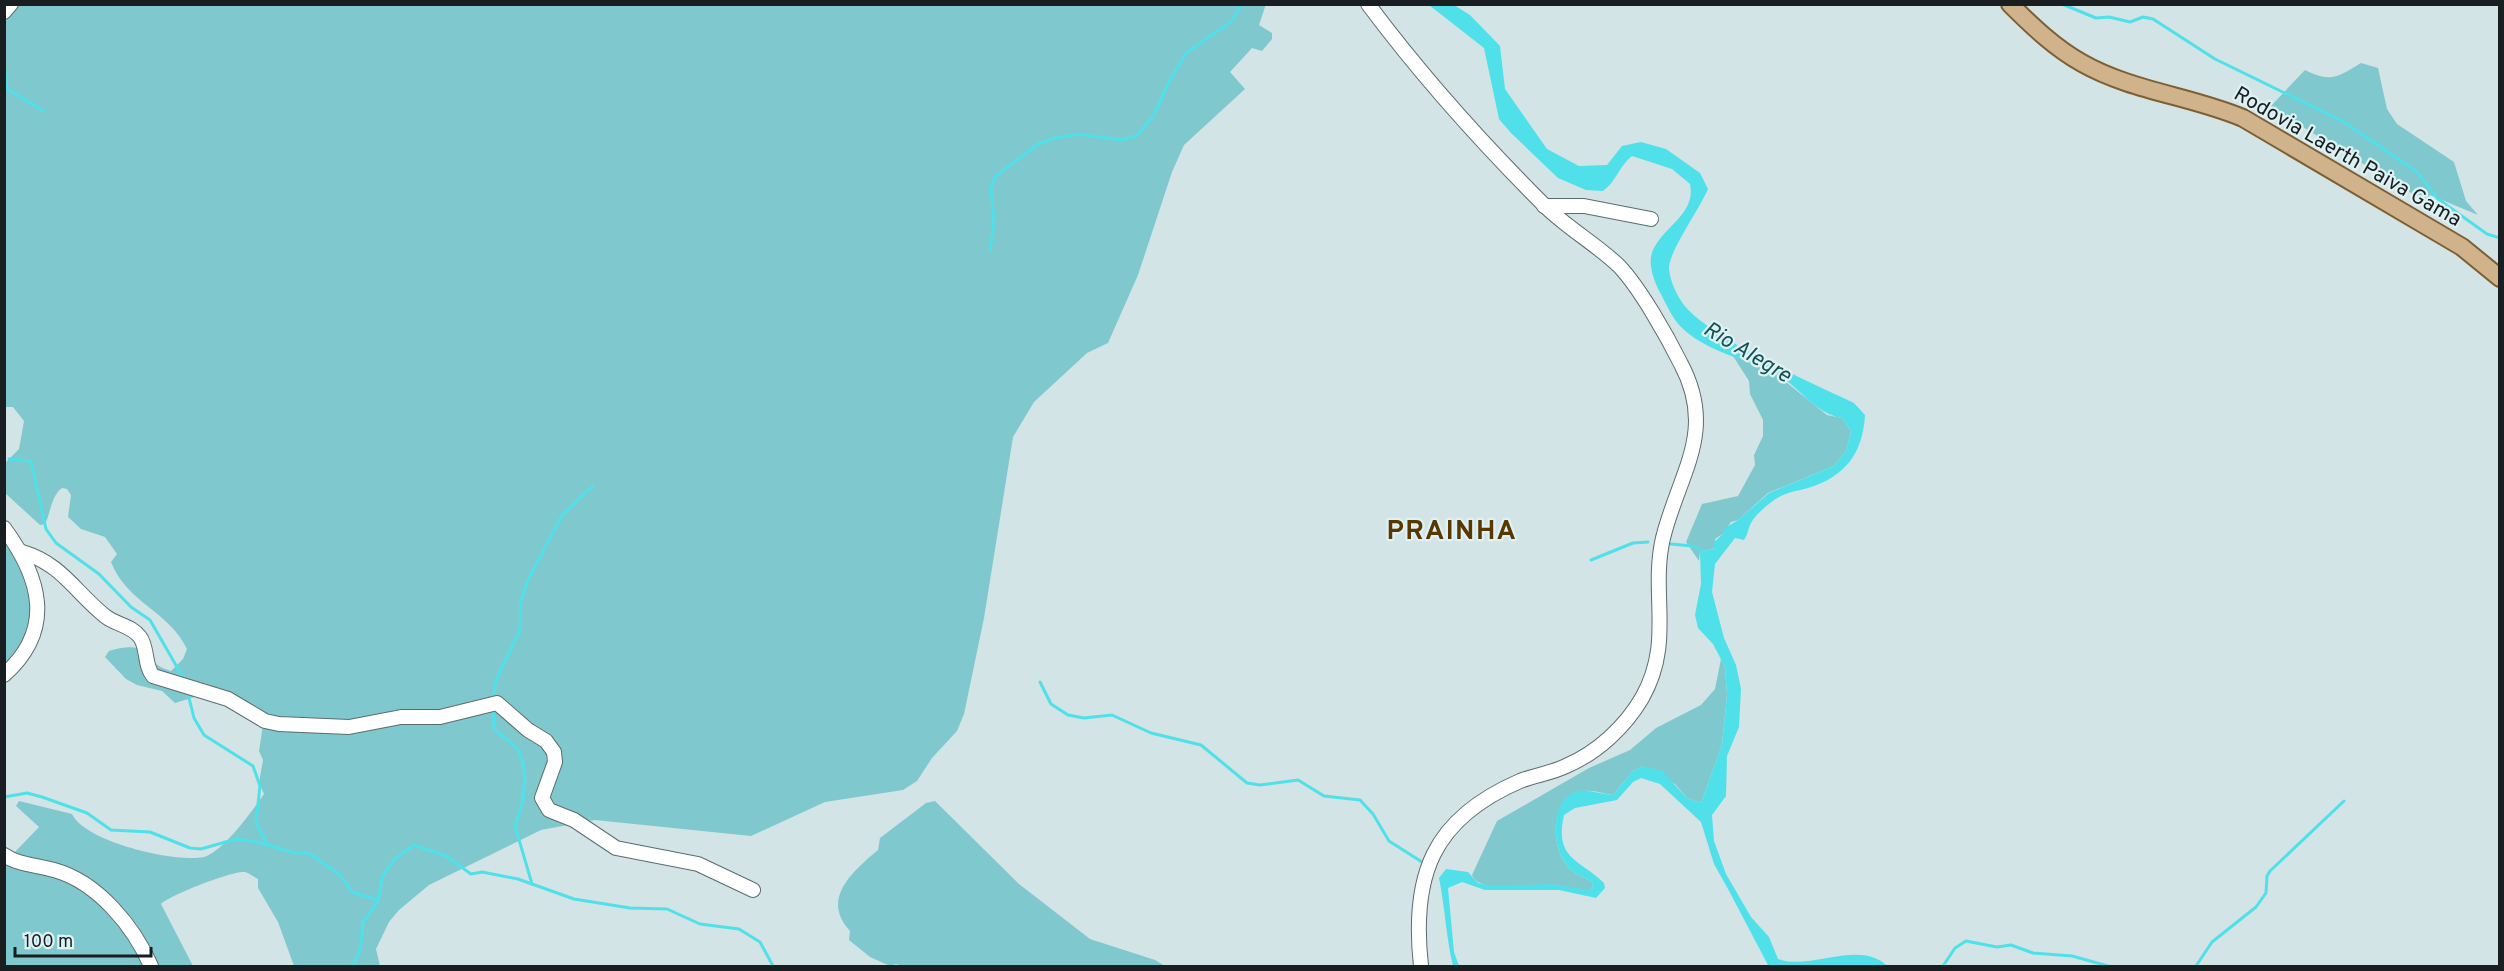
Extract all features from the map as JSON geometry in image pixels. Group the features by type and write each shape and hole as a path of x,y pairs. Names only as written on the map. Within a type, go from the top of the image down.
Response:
{"main road":[{"name":"Rodovia Laerth Paiva Gama","path":"2010,4 2050,41 2083,63 2120,80 2215,106 2243,118 2462,247 2499,278"}],"street":[{"path":"4,12 11,4"},
{"path":"1368,4 1436,90 1544,206 1619,267 1632,283 1682,366 1695,401 1698,422 1696,438 1663,537 1660,566 1660,647 1643,696 1615,733 1584,757 1567,766 1520,781 1491,796 1444,834 1432,857 1419,897 1421,966"},
{"path":"1544,206 1584,206 1651,219"},
{"path":"4,528 22,552 33,575 37,616 33,637 26,652 4,675"},
{"path":"22,552 52,564 106,618 135,632 142,640 149,672 153,676 228,699 265,722 349,728 401,717 440,717 497,703 528,730 546,741 554,752 555,762 542,798 549,810 574,820 616,848 698,864 753,890"},
{"path":"4,855 67,875 99,896 121,916 151,966"}],"shaded area":[{"path":"1266,4 1259,25 1272,33 1272,39 1262,51 1252,48 1230,72 1245,89 1184,145 1172,172 1138,275 1108,343 1087,353 1034,402 1013,437 984,618 964,714 957,731 932,758 917,781 903,790 825,802 751,836 595,820 541,830 429,885 399,910 389,922 376,949 380,966 294,966 278,922 258,888 258,879 245,872 238,872 201,884 161,904 193,966 5,966 5,846 15,852 39,827 16,806 19,801 72,814 80,824 94,833 132,848 173,857 191,858 212,854 220,847 237,830 264,794 259,783 263,760 259,751 263,725 253,718 201,695 175,703 162,691 137,685 126,679 105,657 109,651 134,648 145,653 154,663 171,671 183,659 187,649 170,625 137,598 118,576 111,562 117,554 105,537 81,529 68,517 71,495 67,489 62,488 58,491 45,524 40,525 5,493 5,463 19,449 24,421 13,407 4,407 5,5"},
{"path":"2361,63 2378,68 2387,109 2397,124 2454,162 2466,201 2478,215 2430,195 2426,202 2270,107 2305,70 2321,76 2334,77"},
{"path":"1733,356 1776,374 1827,415 1842,418 1851,431 1846,451 1834,466 1768,493 1738,520 1731,522 1723,534 1715,539 1715,548 1700,552 1699,561 1686,542 1702,504 1738,496 1755,465 1754,455 1763,436 1763,420 1750,394 1749,381"},
{"path":"4,538 31,580 31,630 4,666"},
{"path":"1721,659 1725,667 1727,695 1722,745 1701,803 1687,798 1675,784 1643,766 1633,771 1613,795 1585,791 1565,800 1560,809 1556,832 1560,854 1570,869 1592,882 1593,887 1589,890 1552,885 1496,887 1477,881 1472,875 1497,821 1589,768 1630,750 1656,728 1701,705 1715,689"},
{"path":"935,801 1019,884 1090,939 1155,960 1165,966 903,966 896,964 890,966 870,957 849,940 850,931 838,908 843,886 850,876 878,850 880,838 926,803"}],"water":[{"name":"Rio Alegre","path":"1429,5 1454,5 1470,15 1500,46 1505,89 1547,149 1579,166 1607,165 1622,146 1641,142 1666,149 1700,173 1708,189 1675,250 1669,267 1672,282 1681,301 1697,318 1716,332 1763,359 1854,403 1865,415 1856,452 1842,470 1821,483 1774,500 1753,520 1744,540 1735,538 1715,564 1712,592 1724,638 1736,665 1741,689 1739,727 1727,756 1726,796 1712,815 1714,841 1726,874 1751,917 1769,937 1778,959 1791,962 1863,955 1876,958 1887,966 1768,965 1714,864 1701,822 1660,784 1641,778 1633,782 1617,800 1575,808 1564,815 1562,830 1566,850 1571,857 1604,883 1605,888 1596,898 1559,890 1485,890 1462,882 1448,888 1454,952 1459,966 1453,966 1439,878 1446,869 1468,872 1478,883 1492,886 1550,884 1589,890 1593,887 1592,882 1567,866 1558,846 1557,814 1567,797 1575,792 1584,791 1613,795 1633,771 1643,766 1662,771 1687,798 1701,803 1722,745 1727,695 1725,667 1713,644 1698,628 1695,615 1701,584 1700,552 1715,548 1713,543 1723,534 1725,528 1738,520 1769,493 1834,466 1846,451 1851,431 1842,418 1823,411 1784,378 1702,342 1681,327 1673,316 1655,282 1651,257 1660,238 1688,205 1691,195 1690,184 1672,169 1632,156 1603,191 1586,190 1558,178 1499,119 1484,48"}],"waterway":[{"path":"990,250 994,223 991,186 996,176 1038,144 1055,138 1079,134 1121,140 1136,136 1153,117 1170,80 1186,53 1232,21 1242,4"},
{"path":"2062,4 2096,18 2109,17 2130,22 2143,17 2153,19 2215,59 2344,122 2417,172 2438,199 2487,234 2500,238"},
{"path":"4,65 7,89 44,111"},
{"path":"9,459 31,461 46,529 56,543 99,574 131,607 150,620 185,681"},
{"path":"493,701 496,680 520,630 521,600 527,582 562,515 593,486"},
{"path":"1591,560 1633,543 1648,542"},
{"path":"1671,544 1692,546 1707,553"},
{"path":"1040,682 1051,704 1068,715 1084,718 1112,715 1151,733 1201,745 1247,783 1260,785 1298,780 1324,796 1360,800 1373,814 1389,841 1422,862"},
{"path":"187,690 194,718 204,735 253,766 260,786 256,822 267,845"},
{"path":"493,708 494,729 518,749 523,762 525,777 523,800 515,826 532,884"},
{"path":"4,797 27,793 42,797 87,813 111,830 150,832 190,848 201,849 236,839 258,842 294,853 309,853 340,875 352,892 378,900"},
{"path":"2196,966 2212,942 2256,907 2266,893 2267,876 2270,871 2344,801"},
{"path":"353,966 360,950 363,922 378,902 382,877 395,859 414,845 446,856 471,874 482,872 518,879 574,899 630,908 667,909 700,924 739,929 760,942 773,966"},
{"path":"1943,966 1955,948 1966,941 1997,947 2011,945 2033,953 2072,956 2108,966"}],"district":[{"name":"PRAINHA","path":"1452,530"}]}
